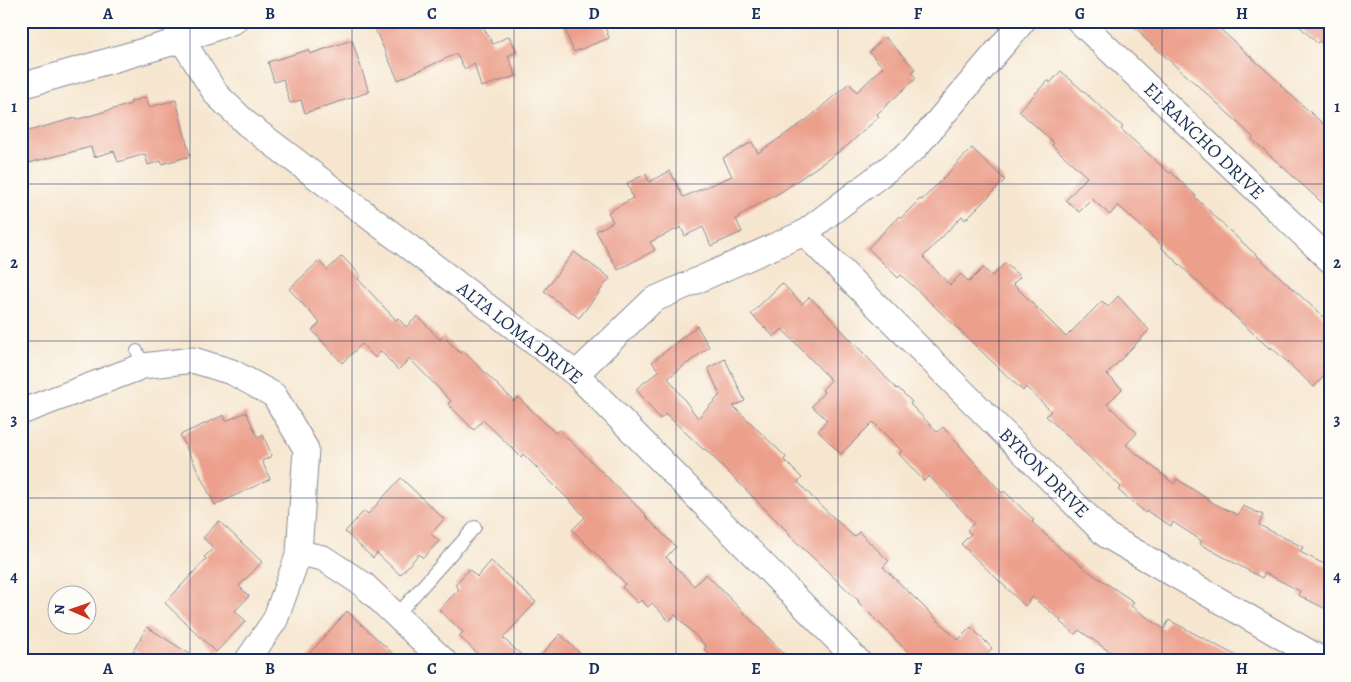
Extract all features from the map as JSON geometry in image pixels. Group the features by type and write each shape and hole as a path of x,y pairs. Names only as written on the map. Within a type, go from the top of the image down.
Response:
{"street":[{"path":"21,86 178,30 234,21"},
{"path":"576,374 653,300 804,233 914,149 1023,21"},
{"name":"EL RANCHO DRIVE","path":"1079,21 1330,260"},
{"name":"ALTA LOMA DRIVE","path":"178,30 216,94 246,124 576,374 858,661"},
{"name":"BYRON DRIVE","path":"804,233 1106,535 1324,661"},
{"path":"21,412 140,359 193,360 232,372 274,395 306,449 300,553 275,620 247,661"},
{"path":"300,553 323,558 364,585 444,661"}],"lane":[{"path":"396,616 475,527"}],"building":[{"path":"394,21 480,21 493,44 509,36 517,51 508,56 516,76 481,87 474,63 465,69 456,54 398,80 374,27"},
{"path":"561,21 603,21 609,38 574,52"},
{"path":"1128,21 1211,21 1281,84 1330,130 1330,210 1252,139 1253,137"},
{"path":"1294,21 1330,21 1330,51 1319,41 1317,43"},
{"path":"885,37 915,69 912,73 916,78 877,114 879,117 847,146 781,192 738,216 739,218 736,219 742,232 711,246 703,227 685,236 681,227 650,242 655,250 618,270 596,231 613,222 608,212 633,198 627,183 646,174 649,182 670,171 683,197 732,176 723,158 752,142 758,153 809,118 849,83 857,92 883,67 869,52"},
{"path":"352,40 369,92 305,113 301,100 290,103 283,79 274,82 268,62 308,50 310,54"},
{"path":"1061,71 1123,127 1121,129 1169,173 1171,172 1230,231 1330,323 1330,369 1314,387 1271,347 1270,349 1118,205 1110,215 1092,199 1079,212 1066,200 1087,177 1019,111 1048,80 1050,83"},
{"path":"146,97 149,107 176,100 190,156 162,164 161,161 148,165 145,154 118,162 114,151 94,157 91,147 21,165 21,133 131,104 130,102"},
{"path":"972,148 1005,180 965,220 962,216 923,257 950,285 961,274 969,282 983,268 992,276 1005,263 1020,277 1013,284 1066,337 1102,301 1108,307 1118,296 1149,330 1107,374 1122,389 1107,404 1137,433 1126,445 1174,484 1177,479 1215,504 1238,515 1243,506 1263,515 1259,525 1303,547 1300,552 1330,567 1330,611 1298,595 1300,591 1265,573 1262,578 1200,544 1202,541 1173,522 1171,526 1147,511 1146,513 1118,490 1121,487 1046,416 1051,411 1026,387 1023,391 912,285 901,275 898,278 868,248 899,216 901,218 920,199 922,200"},
{"path":"574,252 610,278 579,318 544,291"},
{"path":"342,256 361,276 358,279 396,320 398,318 406,327 418,316 440,340 443,336 460,353 463,351 514,401 518,397 555,433 559,430 676,547 666,557 694,586 706,574 791,661 716,661 704,649 706,646 675,615 669,621 652,603 648,607 641,600 638,603 622,587 625,584 622,580 572,530 585,517 572,503 523,454 521,457 483,420 474,430 448,404 451,401 410,359 398,370 381,351 375,358 362,344 342,363 312,330 320,323 289,289 319,261 327,270"},
{"path":"782,283 802,304 809,297 821,308 897,389 912,402 910,404 937,432 943,427 1002,493 1004,491 1034,520 1032,522 1064,552 1088,571 1134,602 1131,606 1164,629 1169,620 1246,661 1123,661 1079,630 1075,634 1032,597 1025,606 961,544 971,534 967,530 974,523 929,476 924,481 899,454 902,451 873,422 841,454 818,431 827,420 812,406 831,380 782,329 774,337 751,314"},
{"path":"697,326 709,347 668,378 698,418 720,395 708,368 725,359 745,401 733,406 786,457 784,460 802,478 798,482 814,499 854,537 859,532 889,561 883,567 958,640 971,627 992,648 981,661 917,661 705,449 666,414 660,419 636,389 659,371 652,362"},
{"path":"246,412 258,438 263,435 272,456 262,461 270,479 215,505 180,435 224,415 226,421"},
{"path":"401,478 444,519 431,534 439,541 423,558 419,554 400,575 377,553 373,558 345,532 364,511 368,514"},
{"path":"219,521 262,562 239,586 249,596 235,611 246,621 216,652 165,603 214,548 203,538"},
{"path":"491,561 536,602 503,638 528,661 485,661 459,636 463,632 439,610 459,589 455,585 469,569 477,577"},
{"path":"347,611 401,661 303,661"},
{"path":"147,627 201,661 149,661 133,651"},
{"path":"560,634 588,661 536,661"}]}
